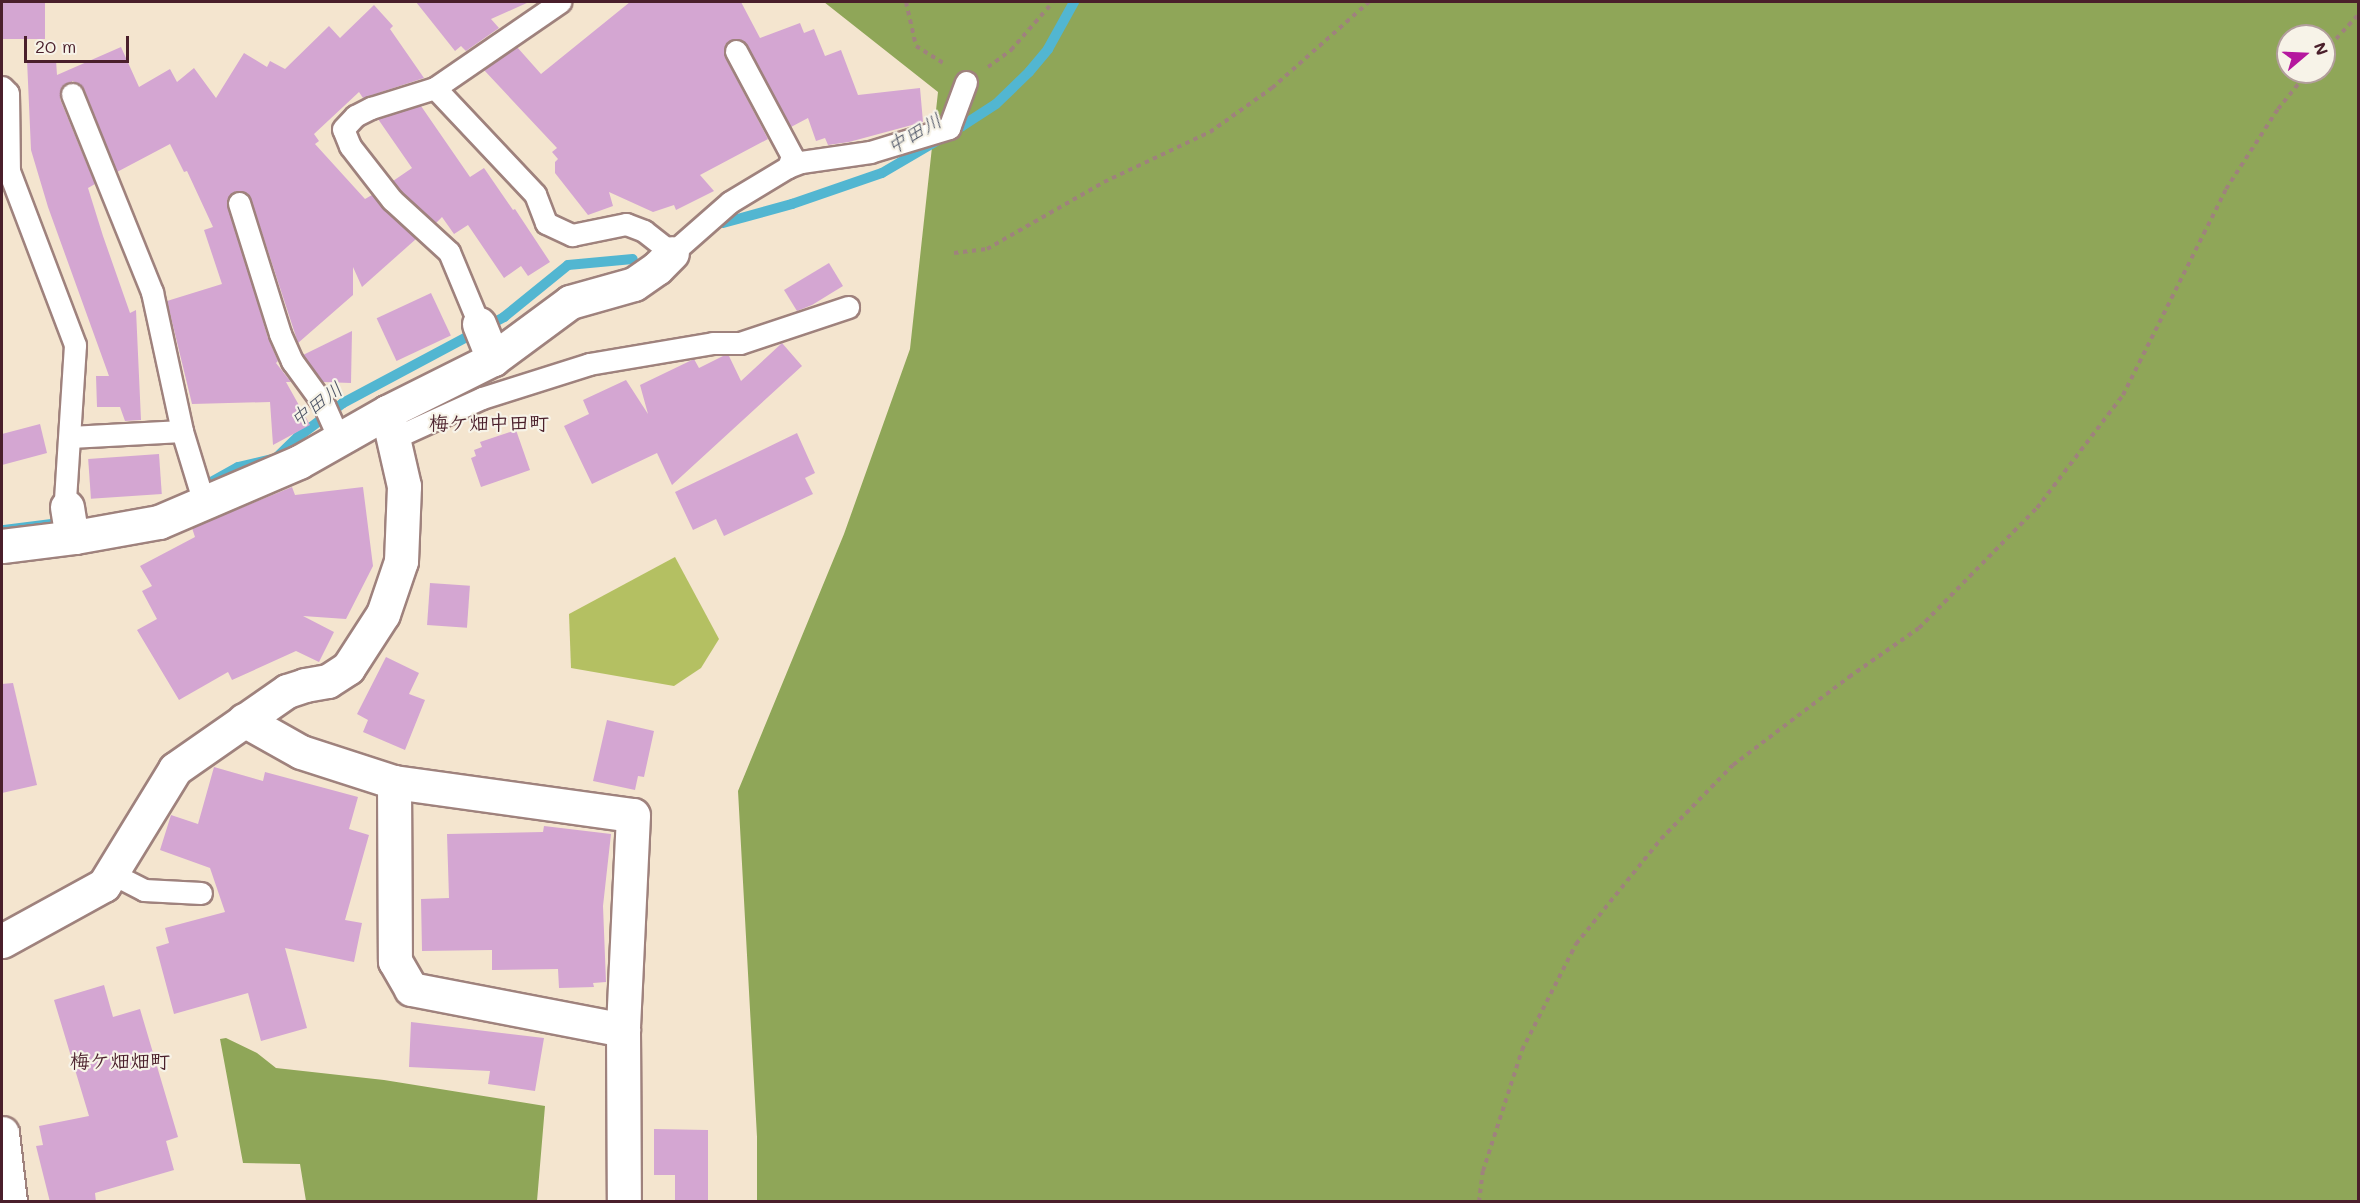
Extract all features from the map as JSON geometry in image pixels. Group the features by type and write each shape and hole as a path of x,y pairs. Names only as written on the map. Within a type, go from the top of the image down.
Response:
{"main road":[{"path":"2,546 70,524 159,522 299,462 338,437 390,426 486,342 570,302 634,284 657,268 672,253"},
{"path":"2,941 104,885 175,769 287,691 338,677 348,668 383,614 401,561 405,531 404,486 390,426"},
{"path":"244,720 301,752 394,782 633,814 623,1030 624,1202"},
{"path":"394,782 395,961 411,989 623,1030"},
{"path":"2,1132 10,1202"}],"lane":[{"path":"486,342 449,252 392,200 350,147 343,129 355,116 371,108 435,88 560,2"},
{"path":"736,51 792,156 788,167"},
{"path":"435,88 535,194 546,224 572,235 626,224 644,231 672,253 729,202 788,167 801,162 870,152 949,128 966,82"},
{"path":"2,87 8,93 9,171 75,345 65,500 70,524"},
{"path":"72,94 152,292 182,431 204,503"},
{"path":"239,203 280,334 292,361 324,405 338,437"},
{"path":"390,426 589,364 713,343 740,343 848,307"},
{"path":"69,437 182,431"},
{"path":"111,873 144,890 201,893"}],"path":[{"path":"906,2 916,46 962,74 966,82 1011,50 1053,2"},
{"path":"954,253 987,249 1104,182 1210,132 1272,88 1369,2"},
{"path":"2336,39 2358,15"},
{"path":"1479,1202 1484,1170 1522,1050 1576,944 1661,839 1733,765 1849,677 1919,628 2037,508 2123,395 2226,189 2278,108 2298,84"}],"green space":[{"path":"824,2 2358,2 2358,1201 757,1201 757,1137 738,791 844,534 910,349 938,92"},
{"path":"675,557 719,639 701,668 674,686 571,668 569,614"},
{"path":"226,1038 257,1053 276,1068 384,1080 545,1106 537,1201 306,1201 300,1164 243,1163 220,1039"}],"building":[{"path":"2,2 45,2 45,39 2,39"},
{"path":"416,2 529,2 491,19 499,28 466,51 461,46 455,51"},
{"path":"630,2 741,2 760,38 800,23 804,33 814,29 825,56 841,50 858,95 920,88 923,122 849,142 828,145 825,138 816,141 808,118 791,127 747,45 742,40 731,40 725,45 725,57 768,139 700,175 714,191 676,210 674,205 653,212 609,192 613,206 588,215 555,173 555,162 558,159 552,152 557,148 484,70 517,47 541,74"},
{"path":"374,5 393,26 390,29 424,78 363,98 359,92 314,134 319,141 315,144 365,199 372,195 383,209 416,239 362,287 353,267 353,295 298,343 251,199 247,193 236,191 227,200 268,338 278,361 276,363 291,382 286,382 310,425 273,445 270,402 192,404 167,301 222,284 204,230 213,227 187,171 184,172 170,144 117,172 84,89 73,81 62,87 60,99 95,184 88,188 103,236 130,313 136,310 141,420 125,421 120,407 97,407 96,376 109,376 48,207 31,150 27,60 56,60 57,75 121,47 139,87 170,69 177,82 194,68 216,98 244,53 267,67 270,61 285,69 329,26 340,38"},
{"path":"421,106 470,177 484,168 513,210 515,209 550,262 528,276 521,266 504,278 468,225 454,234 442,217 436,223 401,191 393,181 412,168 378,119"},
{"path":"829,263 843,286 812,305 797,311 784,290"},
{"path":"431,293 451,336 396,361 377,318"},
{"path":"352,331 351,383 323,382 303,355"},
{"path":"782,343 802,366 672,485 657,453 592,484 564,426 589,414 583,400 626,380 648,414 640,385 694,359 699,368 723,356 729,356 741,381"},
{"path":"40,424 47,453 2,465 2,434"},
{"path":"516,430 530,470 481,487 471,458 476,456 474,450 482,447 480,442"},
{"path":"797,433 815,473 805,478 813,494 724,536 716,519 693,530 675,492"},
{"path":"159,454 162,494 91,499 88,459"},
{"path":"292,487 295,495 363,487 373,566 346,619 303,616 334,632 319,662 296,651 232,680 228,672 179,700 137,630 157,619 142,591 152,586 140,566 195,537 192,528"},
{"path":"430,583 470,586 467,628 427,625"},
{"path":"386,657 419,673 409,694 425,700 405,750 363,732 368,720 357,714"},
{"path":"13,683 37,785 2,793 2,684"},
{"path":"607,720 654,731 644,777 638,776 635,790 593,781"},
{"path":"214,767 263,781 265,772 358,797 349,829 369,835 345,920 362,923 354,962 285,948 307,1028 261,1041 248,993 174,1014 156,947 169,943 165,928 225,912 210,868 160,850 171,815 198,824"},
{"path":"544,826 611,834 603,906 606,982 593,983 594,987 559,988 558,969 492,970 492,950 422,951 421,899 449,898 447,834 543,832"},
{"path":"104,985 113,1017 140,1009 178,1137 166,1141 174,1170 95,1193 96,1202 50,1202 36,1146 43,1145 39,1126 89,1116 54,1000"},
{"path":"411,1022 544,1038 535,1091 488,1084 490,1071 409,1067"},
{"path":"654,1129 708,1130 708,1202 675,1202 675,1175 654,1175"}],"waterway":[{"name":"中田川","path":"723,223 792,204 882,173 962,126 996,104 1029,72 1048,49 1074,2"},
{"name":"中田川","path":"202,487 238,467 276,458 298,437 343,403 504,317 568,265 633,259"},
{"name":"中田川","path":"4,530 60,523"}],"district":[{"name":"梅ケ畑中田町","path":"489,422"},
{"name":"梅ケ畑畑町","path":"120,1060"}]}
